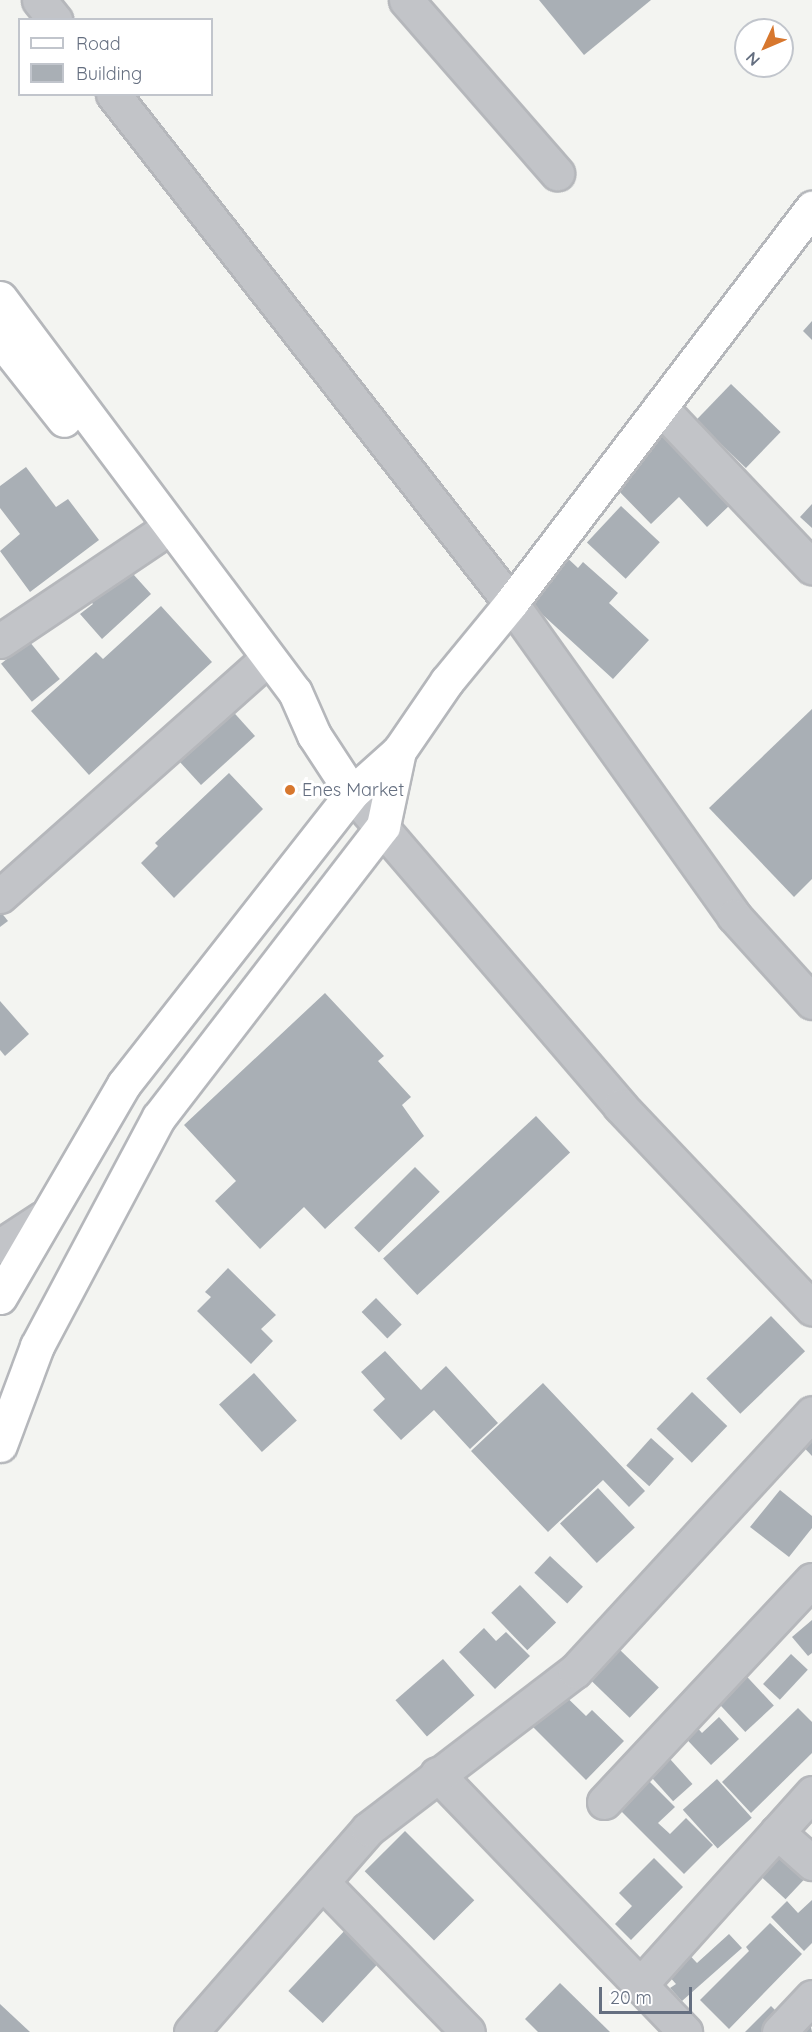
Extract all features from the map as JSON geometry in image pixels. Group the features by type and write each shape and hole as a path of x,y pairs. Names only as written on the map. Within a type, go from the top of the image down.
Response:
{"main road":[{"path":"0,1297 43,1218 124,1084 352,793 399,751 447,681 511,603 660,407 809,219"},
{"path":"0,298 296,692 314,735 352,793"},
{"path":"0,339 155,537 283,707 314,735"},
{"path":"0,1445 37,1346 159,1117 383,826 399,751"}],"street":[{"path":"39,0 53,18"},
{"path":"406,0 557,173"},
{"path":"115,96 511,603 734,916 812,1002"},
{"path":"660,407 812,567"},
{"path":"0,641 155,537"},
{"path":"0,896 256,669"},
{"path":"352,793 383,826 620,1106 812,1308"},
{"path":"0,1246 43,1218"},
{"path":"208,2026 322,1882 368,1829 574,1671 812,1413"},
{"path":"604,1802 812,1580"},
{"path":"437,1774 686,2032"},
{"path":"640,1985 812,1793"},
{"path":"777,1832 812,1863"},
{"path":"322,1882 468,2032"},
{"path":"779,2032 812,1997"}],"building":[{"path":"539,0 651,0 584,55"},
{"path":"812,321 812,340 803,331"},
{"path":"731,384 781,432 746,468 696,420"},
{"path":"667,418 731,504 707,527 679,497 651,524 613,485"},
{"path":"26,467 56,507 68,499 99,540 30,592 0,551 20,534 0,508 0,486"},
{"path":"812,504 812,528 800,517"},
{"path":"621,506 660,542 626,579 587,543"},
{"path":"560,551 578,568 583,562 618,593 609,603 649,640 613,679 521,595"},
{"path":"116,555 151,594 102,639 80,614 93,604 79,588"},
{"path":"161,606 212,662 89,775 31,711 96,652 103,659"},
{"path":"29,641 60,679 32,702 1,664"},
{"path":"219,696 255,736 201,785 157,737"},
{"path":"812,709 812,879 794,897 709,808"},
{"path":"229,773 263,809 174,898 141,863 158,846 155,843"},
{"path":"0,911 8,921 0,927"},
{"path":"325,993 384,1056 378,1061 411,1097 402,1105 424,1136 325,1229 304,1207 260,1249 215,1201 236,1181 184,1125"},
{"path":"0,1001 29,1034 5,1056 0,1050"},
{"path":"536,1116 570,1153 417,1295 383,1259"},
{"path":"415,1167 440,1192 379,1253 354,1228"},
{"path":"228,1268 276,1315 261,1329 273,1341 251,1364 197,1311 211,1297 205,1292"},
{"path":"376,1298 402,1325 387,1339 362,1312"},
{"path":"771,1316 805,1351 740,1414 706,1379"},
{"path":"385,1351 421,1390 446,1366 498,1423 470,1449 434,1410 401,1440 373,1410 385,1399 361,1372"},
{"path":"254,1373 297,1421 262,1452 219,1404"},
{"path":"543,1383 645,1491 629,1507 603,1480 548,1532 471,1451"},
{"path":"692,1392 727,1426 692,1463 657,1429"},
{"path":"812,1423 812,1456 795,1438"},
{"path":"651,1438 674,1459 649,1486 626,1465"},
{"path":"598,1488 635,1527 597,1563 560,1523"},
{"path":"780,1490 812,1516 812,1528 789,1557 750,1527"},
{"path":"550,1556 583,1587 567,1604 534,1573"},
{"path":"520,1585 556,1622 527,1650 491,1613"},
{"path":"812,1620 812,1653 808,1656 792,1637"},
{"path":"484,1628 496,1641 506,1632 530,1656 495,1689 459,1652"},
{"path":"620,1650 659,1688 630,1718 591,1680"},
{"path":"791,1654 808,1670 780,1700 763,1684"},
{"path":"443,1659 474,1695 427,1737 395,1700"},
{"path":"737,1666 774,1705 745,1732 708,1693"},
{"path":"551,1682 586,1716 592,1710 624,1741 586,1780 520,1714"},
{"path":"798,1708 812,1722 812,1753 751,1813 722,1782"},
{"path":"687,1716 702,1733 719,1717 739,1739 711,1765 675,1727"},
{"path":"661,1749 692,1784 673,1801 642,1766"},
{"path":"635,1767 675,1807 658,1823 670,1834 686,1818 713,1845 684,1874 606,1796"},
{"path":"717,1779 752,1818 718,1848 683,1810"},
{"path":"405,1831 474,1900 434,1941 365,1871"},
{"path":"781,1850 808,1875 786,1899 758,1874"},
{"path":"654,1858 683,1887 631,1940 615,1924 632,1906 619,1893"},
{"path":"812,1900 812,1943 804,1951 771,1917 787,1901 798,1913"},
{"path":"770,1923 802,1954 729,2029 700,2000 749,1951 746,1947"},
{"path":"347,1928 381,1960 323,2023 288,1991"},
{"path":"729,1934 742,1948 682,2001 670,1988 676,1984 659,1965 681,1946 697,1963"},
{"path":"560,1983 610,2032 538,2032 525,2019"},
{"path":"0,2004 30,2032 0,2032"},
{"path":"771,2006 788,2023 809,2018 812,2032 745,2032"}],"place":[{"name":"Enes Market","path":"290,790"}]}
